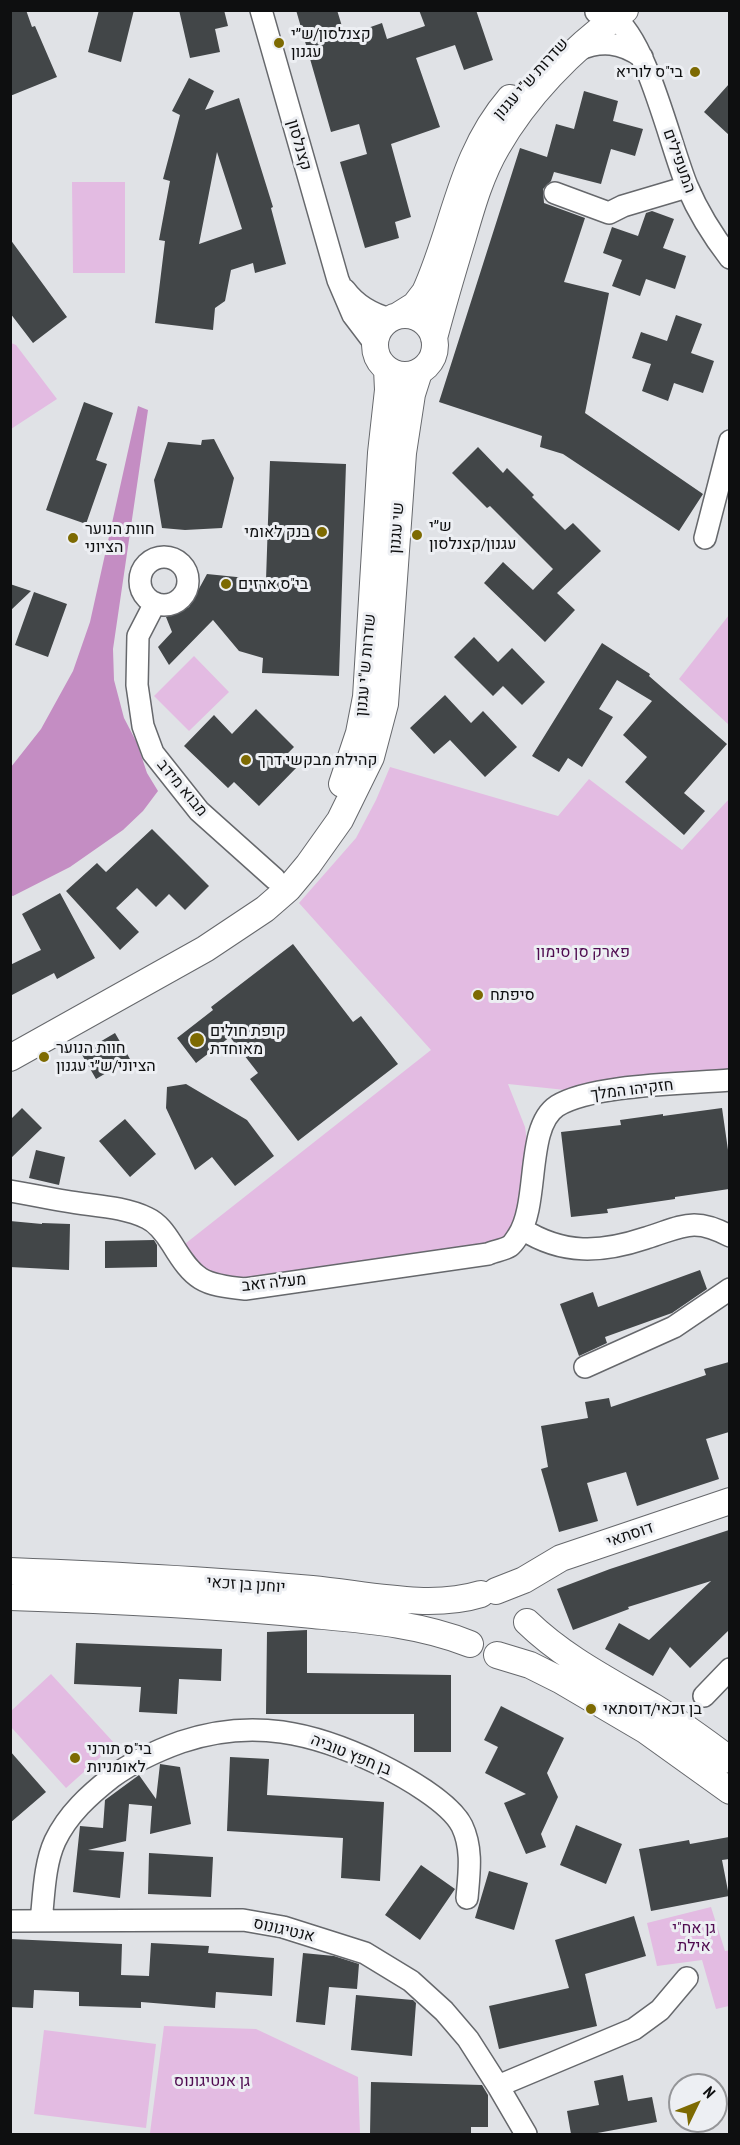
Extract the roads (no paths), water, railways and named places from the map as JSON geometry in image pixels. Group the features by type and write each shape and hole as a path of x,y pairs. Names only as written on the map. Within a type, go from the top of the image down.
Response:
{"street":[{"name":"קצנלסון","path":"261,10 338,280 353,315 375,344"},
{"name":"שדרות ש\"י עגנון","path":"434,338 470,214 496,149 513,121 609,13"},
{"name":"שדרות ש\"י עגנון","path":"395,317 415,305 427,286 443,244 459,188 472,156 487,129 527,78 574,31 609,13"},
{"name":"המעפילים","path":"609,13 629,33 642,57 687,187 704,221 729,258"},
{"path":"577,50 599,43 608,43 623,46 642,57"},
{"path":"555,193 609,213 623,206 687,187"},
{"path":"338,280 357,303 374,313 395,317 409,315 419,319 430,329 434,338 432,358 419,372 405,375 395,374 377,358 375,344 379,329 395,317"},
{"name":"שדרות ש\"י עגנון","path":"10,1038 199,936 248,904 275,879 305,843 333,803 351,763 363,716 381,453 387,408 387,369"},
{"name":"שי עגנון","path":"387,686 403,453 412,394 419,372"},
{"path":"705,538 729,441"},
{"name":"מבוא מידב","path":"155,603 138,636 136,685 144,726 153,753 199,811 275,879"},
{"name":"שדרות ש\"י עגנון","path":"10,1058 237,930 288,889 340,820 364,774 380,730 387,686"},
{"name":"חזקיהו המלך","path":"522,1229 530,1199 543,1121 556,1107 590,1094 640,1087 729,1080"},
{"name":"מעלה זאב","path":"10,1191 136,1213 163,1229 193,1274 210,1283 245,1289 488,1254 511,1246 522,1229"},
{"path":"522,1229 539,1240 563,1248 585,1249 602,1249 693,1224 712,1226 729,1236"},
{"path":"585,1367 674,1327 729,1289"},
{"name":"דוסתאי","path":"488,1592 534,1575 561,1558 729,1501"},
{"name":"יוחנן בן זכאי","path":"10,1571 132,1576 313,1589 414,1600 452,1600 488,1592"},
{"path":"497,1655 512,1650 520,1643 526,1629 523,1595 528,1581 534,1575"},
{"path":"729,1760 679,1723 546,1640 509,1594 488,1592 469,1603 462,1624 470,1644 486,1654 530,1665 598,1702 671,1747 729,1791"},
{"name":"יוחנן בן זכאי","path":"10,1597 196,1605 333,1617 406,1626 452,1637 470,1644"},
{"path":"704,1696 729,1669"},
{"name":"בן חפץ טוביה","path":"41,1922 49,1857 55,1842 76,1808 126,1767 153,1752 208,1733 237,1729 292,1733 342,1747 399,1774 429,1793 461,1824 468,1841 470,1862 467,1898"},
{"name":"אנטיגונוס","path":"10,1921 243,1920 283,1927 365,1953 411,1981 444,2011 468,2039 526,2134"},
{"path":"498,2086 634,2029 660,2010 687,1978"}],"place":[{"name":"קצנלסון/ש״י עגנון","path":"279,43"},
{"name":"בי\"ס לוריא","path":"695,72"},
{"name":"בנק לאומי","path":"322,532"},
{"name":"ש״י עגנון/קצנלסון","path":"417,535"},
{"name":"חוות הנוער הציוני","path":"73,538"},
{"name":"בי\"ס ארזים","path":"226,584"},
{"name":"קהילת מבקשי דרך","path":"246,760"},
{"name":"סיפתח","path":"478,995"},
{"name":"קופת חולים מאוחדת","path":"197,1040"},
{"name":"חוות הנוער הציוני/ש״י עגנון","path":"44,1057"},
{"name":"בן זכאי/דוסתאי","path":"591,1709"},
{"name":"בי\"ס תורני לאומניות","path":"75,1758"}],"park label":[{"name":"פארק סן סימון","path":"583,952"},
{"name":"גן אח\"י אילת","path":"694,1937"},
{"name":"גן אנטיגונוס","path":"212,2081"}]}
